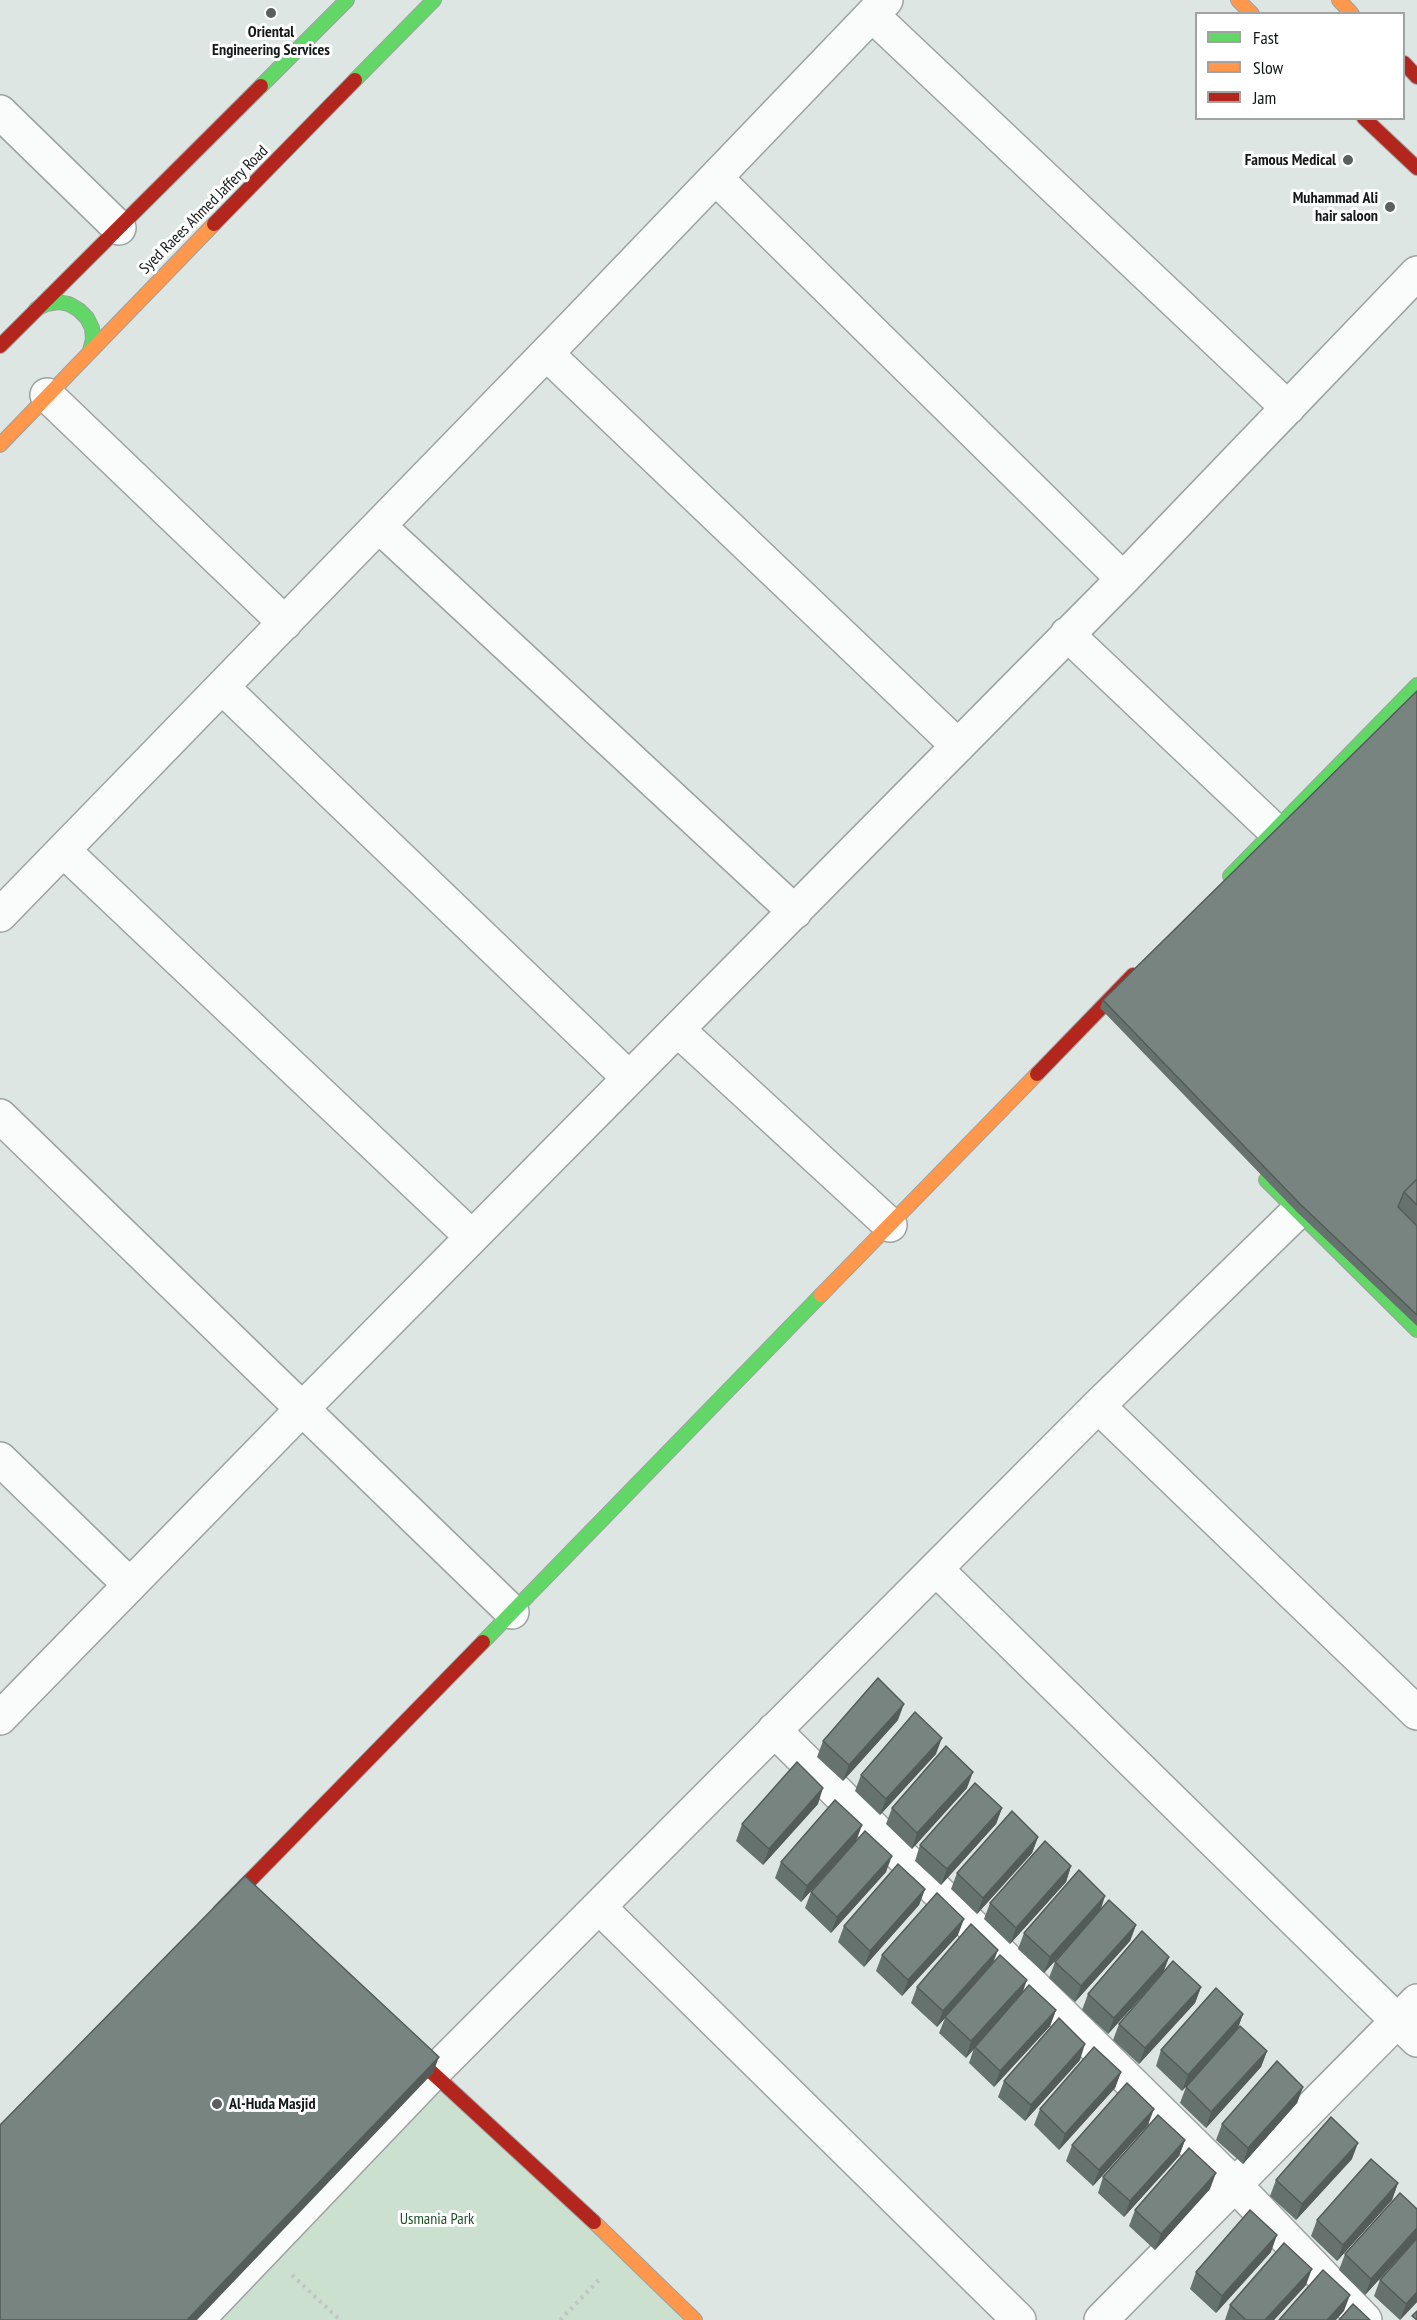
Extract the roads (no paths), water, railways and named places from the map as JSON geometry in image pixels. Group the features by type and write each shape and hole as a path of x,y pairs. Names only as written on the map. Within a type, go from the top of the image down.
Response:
{"street":[{"path":"0,346 346,0"},
{"name":"Syed Raees Ahmed Jaffery Road","path":"0,445 134,305 434,0"},
{"path":"1238,0 1250,12"},
{"path":"1339,0 1351,12"},
{"path":"0,915 547,354 879,7 1288,408"},
{"path":"1405,64 1417,76"},
{"path":"0,112 119,228"},
{"path":"1366,120 1417,168"},
{"path":"716,178 1123,579"},
{"path":"89,279 92,255"},
{"path":"0,1718 302,1409 1123,579 1417,273"},
{"path":"36,309 58,302 69,304 79,310 87,318 92,328 93,339 90,351"},
{"path":"111,305 134,305"},
{"path":"547,354 958,746"},
{"path":"47,395 285,623"},
{"path":"379,526 795,912"},
{"path":"1067,634 1275,831"},
{"path":"1217,890 1417,684"},
{"path":"222,687 629,1078"},
{"path":"63,850 472,1237"},
{"path":"206,1925 244,1896 512,1612 890,1225 1104,1012 1142,966"},
{"path":"678,1030 890,1225"},
{"path":"0,1116 512,1612"},
{"path":"1256,1169 1417,1330"},
{"path":"197,2320 433,2073 1098,1406 1297,1212"},
{"path":"1098,1406 1417,1713"},
{"path":"0,1459 130,1585"},
{"path":"936,1569 1411,2020 1235,2185 1101,2320"},
{"path":"774,1730 1235,2185 1365,2320"},
{"path":"599,1907 1019,2320"},
{"path":"391,2034 626,2252 695,2320"}],"place":[{"name":"Oriental Engineering Services","path":"271,13"},
{"name":"Famous Medical","path":"1348,160"},
{"name":"Muhammad Ali hair saloon","path":"1390,207"},
{"name":"Al-Huda Masjid","path":"217,2104"}],"park label":[{"name":"Usmania Park","path":"437,2219"}]}
